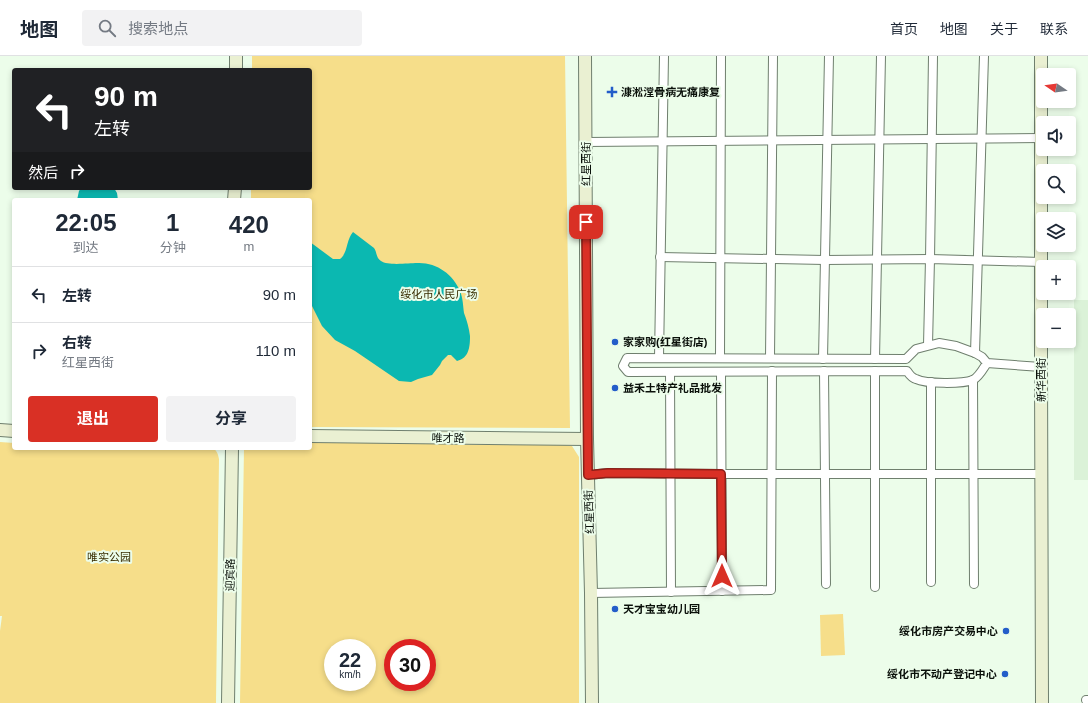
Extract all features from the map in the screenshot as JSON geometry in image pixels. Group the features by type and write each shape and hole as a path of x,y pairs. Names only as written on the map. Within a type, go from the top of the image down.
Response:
{"main road":[{"path":"236,56 236,68"},
{"name":"红星西街","path":"585,56 587,439 592,703"},
{"name":"新华西街","path":"1041,56 1041,116"},
{"name":"新华西街","path":"1041,156 1041,260"},
{"name":"新华西街","path":"1041,300 1042,703"},
{"path":"0,430 12,430"},
{"name":"唯才路","path":"312,436 587,439"},
{"name":"迎宾路","path":"228,703 232,450"}],"street":[{"path":"659,358 664,56"},
{"path":"720,358 721,56"},
{"path":"770,358 774,56"},
{"path":"823,358 830,56"},
{"path":"875,359 881,56"},
{"path":"928,345 934,56"},
{"path":"975,353 984,56"},
{"path":"586,142 1036,138"},
{"path":"660,257 825,260 930,259 1036,262"},
{"path":"939,343 956,346 975,353 982,357 987,364 981,373 973,380 957,383 925,382 914,379 907,371 628,372 623,366 628,358 906,359 916,348 939,343"},
{"path":"987,364 1041,367"},
{"path":"591,593 771,590 772,371"},
{"path":"824,371 826,584"},
{"path":"875,371 875,587"},
{"path":"670,372 671,592"},
{"path":"721,372 722,591"},
{"path":"973,380 974,584"},
{"path":"931,382 931,582"},
{"path":"588,475 608,473 1041,474"}],"shaded area":[{"path":"1074,300 1088,300 1088,480 1074,480 1074,348 1076,348 1076,308 1074,308"}],"green space":[{"name":"绥化市人民广场","path":"252,56 565,56 570,428 312,427 312,198 251,198 251,190 312,190 312,68 252,68"},
{"name":"唯实公园","path":"0,442 12,443 12,450 215,450 219,459 216,703 0,703 0,631 2,616 0,616"},
{"path":"312,442 572,446 579,457 579,703 240,703 244,450 312,450"},
{"path":"843,614 845,655 821,656 820,615"}],"water":[{"path":"115,190 118,198 77,198 79,191"},
{"path":"353,232 374,248 378,258 384,263 424,263 443,270 453,279 461,294 470,336 468,352 461,360 457,361 451,355 448,355 432,375 411,382 399,381 355,351 335,340 322,326 312,306 312,243 333,259 340,259 343,256"}],"place":[{"name":"漮淞漟骨病无痛康复","path":"612,92"},
{"name":"家家购(红星街店)","path":"615,342"},
{"name":"益禾土特产礼品批发","path":"615,388"},
{"name":"天才宝宝幼儿园","path":"615,609"},
{"name":"绥化市房产交易中心","path":"1006,631"},
{"name":"绥化市不动产登记中心","path":"1005,674"}],"route":[{"path":"586,222 588,475 608,473 721,474 722,576"}]}
